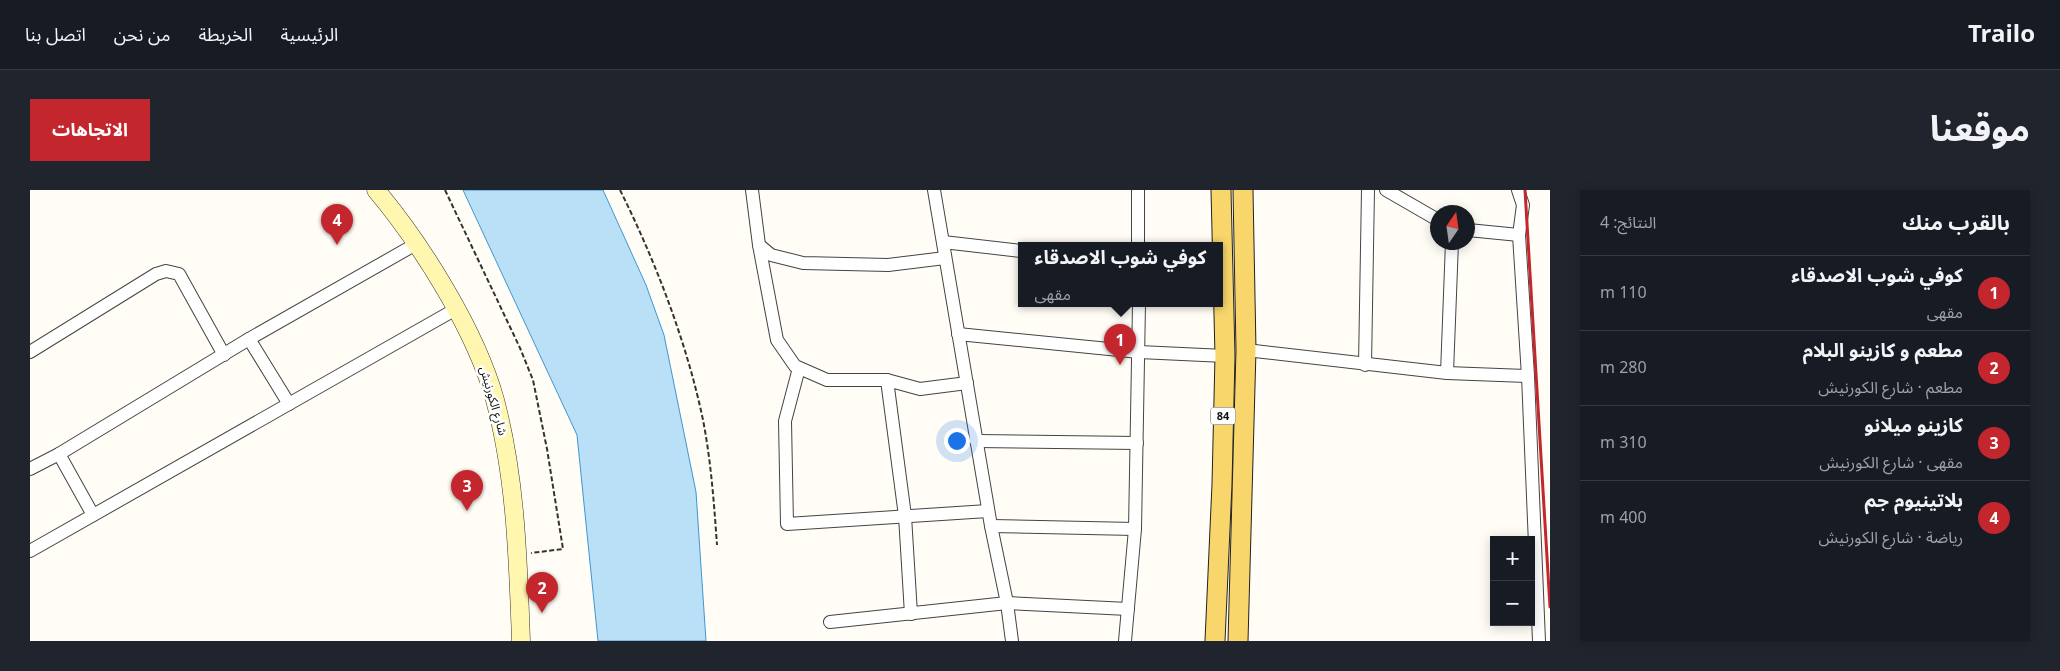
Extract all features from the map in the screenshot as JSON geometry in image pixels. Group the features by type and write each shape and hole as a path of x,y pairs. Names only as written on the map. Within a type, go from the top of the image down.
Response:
{"main road":[{"name":"84","path":"1221,190 1222,242"},
{"name":"84","path":"1238,641 1246,350 1243,190"},
{"name":"84","path":"1215,641 1225,356 1223,273"},
{"path":"1217,588 1226,593 1234,594 1240,590"}],"street":[{"name":"شارع الكورنيش","path":"376,190 416,244 456,309 482,362 495,399 510,477 518,555 520,641"},
{"path":"752,190 759,245 777,340 795,366 827,380 887,380 920,389 967,383"},
{"path":"934,190 988,511 1007,603 1012,641"},
{"path":"1138,190 1138,242"},
{"path":"1365,365 1368,190"},
{"path":"1386,190 1430,215"},
{"path":"1518,190 1523,205 1519,234 1528,376 1539,641"},
{"path":"1475,231 1519,234"},
{"path":"943,242 1018,251"},
{"path":"30,469 59,454 224,354 416,244"},
{"path":"759,245 771,255 803,263 888,264 945,258"},
{"path":"1447,373 1452,250"},
{"path":"30,352 156,274 166,271 179,274 224,354"},
{"path":"1125,641 1135,529 1139,307"},
{"path":"30,550 456,309"},
{"path":"958,334 1139,352 1225,356"},
{"path":"250,339 288,404"},
{"path":"1246,350 1447,373 1528,376"},
{"path":"799,368 785,421 787,524 988,511"},
{"path":"887,380 905,516 911,614"},
{"path":"976,441 1137,443"},
{"path":"59,454 93,515"},
{"path":"991,526 1135,529"},
{"path":"830,622 1007,603 1128,609"}],"path":[{"path":"445,190 520,348 532,380 540,413 563,549 518,555"},
{"path":"620,190 660,284 696,390 706,440 717,545"}],"water":[{"path":"463,190 603,190 646,285 664,335 696,492 706,641 598,641 577,435"}],"railway":[{"path":"1525,190 1550,607"}],"place":[{"name":"بلاتينيوم جم","path":"337,245"},
{"name":"كوفي شوب الاصدقاء","path":"1120,365"},
{"name":"كازينو ميلانو","path":"467,511"},
{"name":"مطعم و كازينو البلام","path":"542,613"}]}
